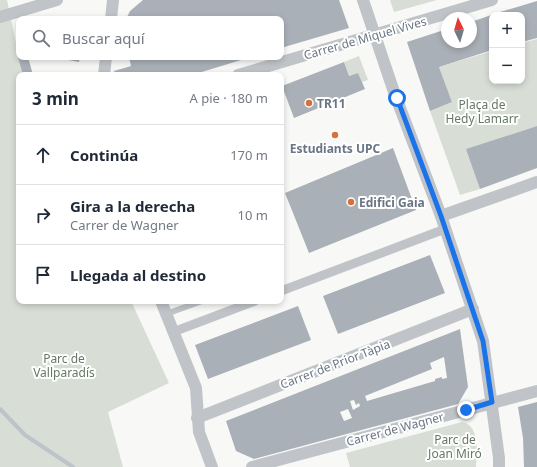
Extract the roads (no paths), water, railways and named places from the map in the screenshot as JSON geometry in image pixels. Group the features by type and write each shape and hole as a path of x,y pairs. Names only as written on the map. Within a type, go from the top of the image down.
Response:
{"street":[{"path":"0,17 57,0"},
{"path":"111,16 113,0"},
{"path":"363,0 394,92 441,216 483,341 492,402 499,467"},
{"name":"Carrer de Miquel Vives","path":"248,72 492,0"},
{"path":"104,72 106,60"},
{"path":"441,216 537,182"},
{"path":"284,290 445,229"},
{"path":"162,304 196,388 199,432 212,467"},
{"path":"173,332 247,304"},
{"name":"Carrer de Prior Tàpia","path":"197,418 473,309"},
{"name":"Carrer de Wagner","path":"252,467 537,391"}],"lane":[{"path":"166,314 194,304"}],"waterway":[{"path":"0,409 25,435 73,467"}],"place":[{"name":"TR11","path":"309,103"},
{"name":"Estudiants UPC","path":"335,135"},
{"name":"Edifici Gaia","path":"351,202"}],"park label":[{"name":"Plaça de Hedy Lamarr","path":"482,111"},
{"name":"Parc de Vallparadís","path":"64,365"},
{"name":"Parc de Joan Miró","path":"455,446"}]}
